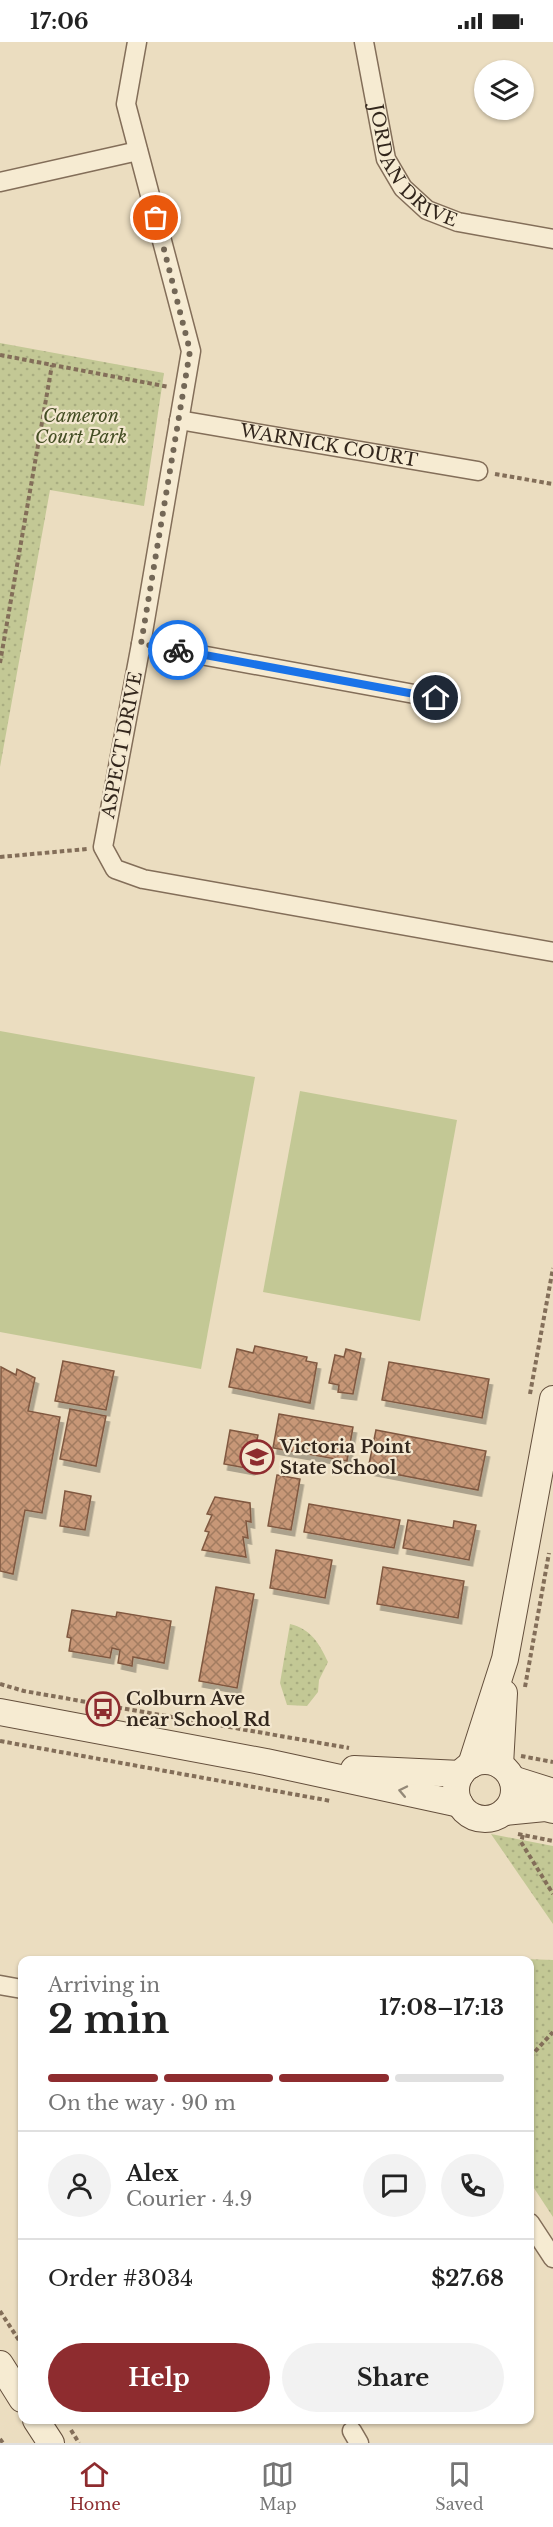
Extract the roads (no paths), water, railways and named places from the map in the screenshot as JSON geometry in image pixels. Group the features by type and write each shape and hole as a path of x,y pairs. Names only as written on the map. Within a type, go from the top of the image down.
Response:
{"main road":[{"path":"457,1813 456,1789 466,1769 505,1659 550,1436 541,1398"},
{"path":"505,1659 509,1765 513,1797 505,1825"},
{"path":"0,1712 288,1766 505,1825 550,1803 509,1765 486,1761 466,1769 288,1766"},
{"path":"0,2364 18,2393"},
{"path":"39,2424 51,2443"}],"street":[{"name":"ASPECT DRIVE","path":"137,42 126,104 190,351 141,644 103,847 115,869 143,879 553,952"},
{"name":"JORDAN DRIVE","path":"364,42 386,159 403,188 427,210 458,222 553,239"},
{"path":"0,182 138,152"},
{"name":"WARNICK COURT","path":"179,420 478,471"},
{"path":"141,644 436,698"},
{"path":"0,1985 18,1988"},
{"path":"534,2229 553,2258"}],"place":[{"name":"Victoria Point State School","path":"257,1457"},
{"name":"Colburn Ave near School Rd","path":"103,1709"}],"park label":[{"name":"Cameron Court Park","path":"81,426"}]}
